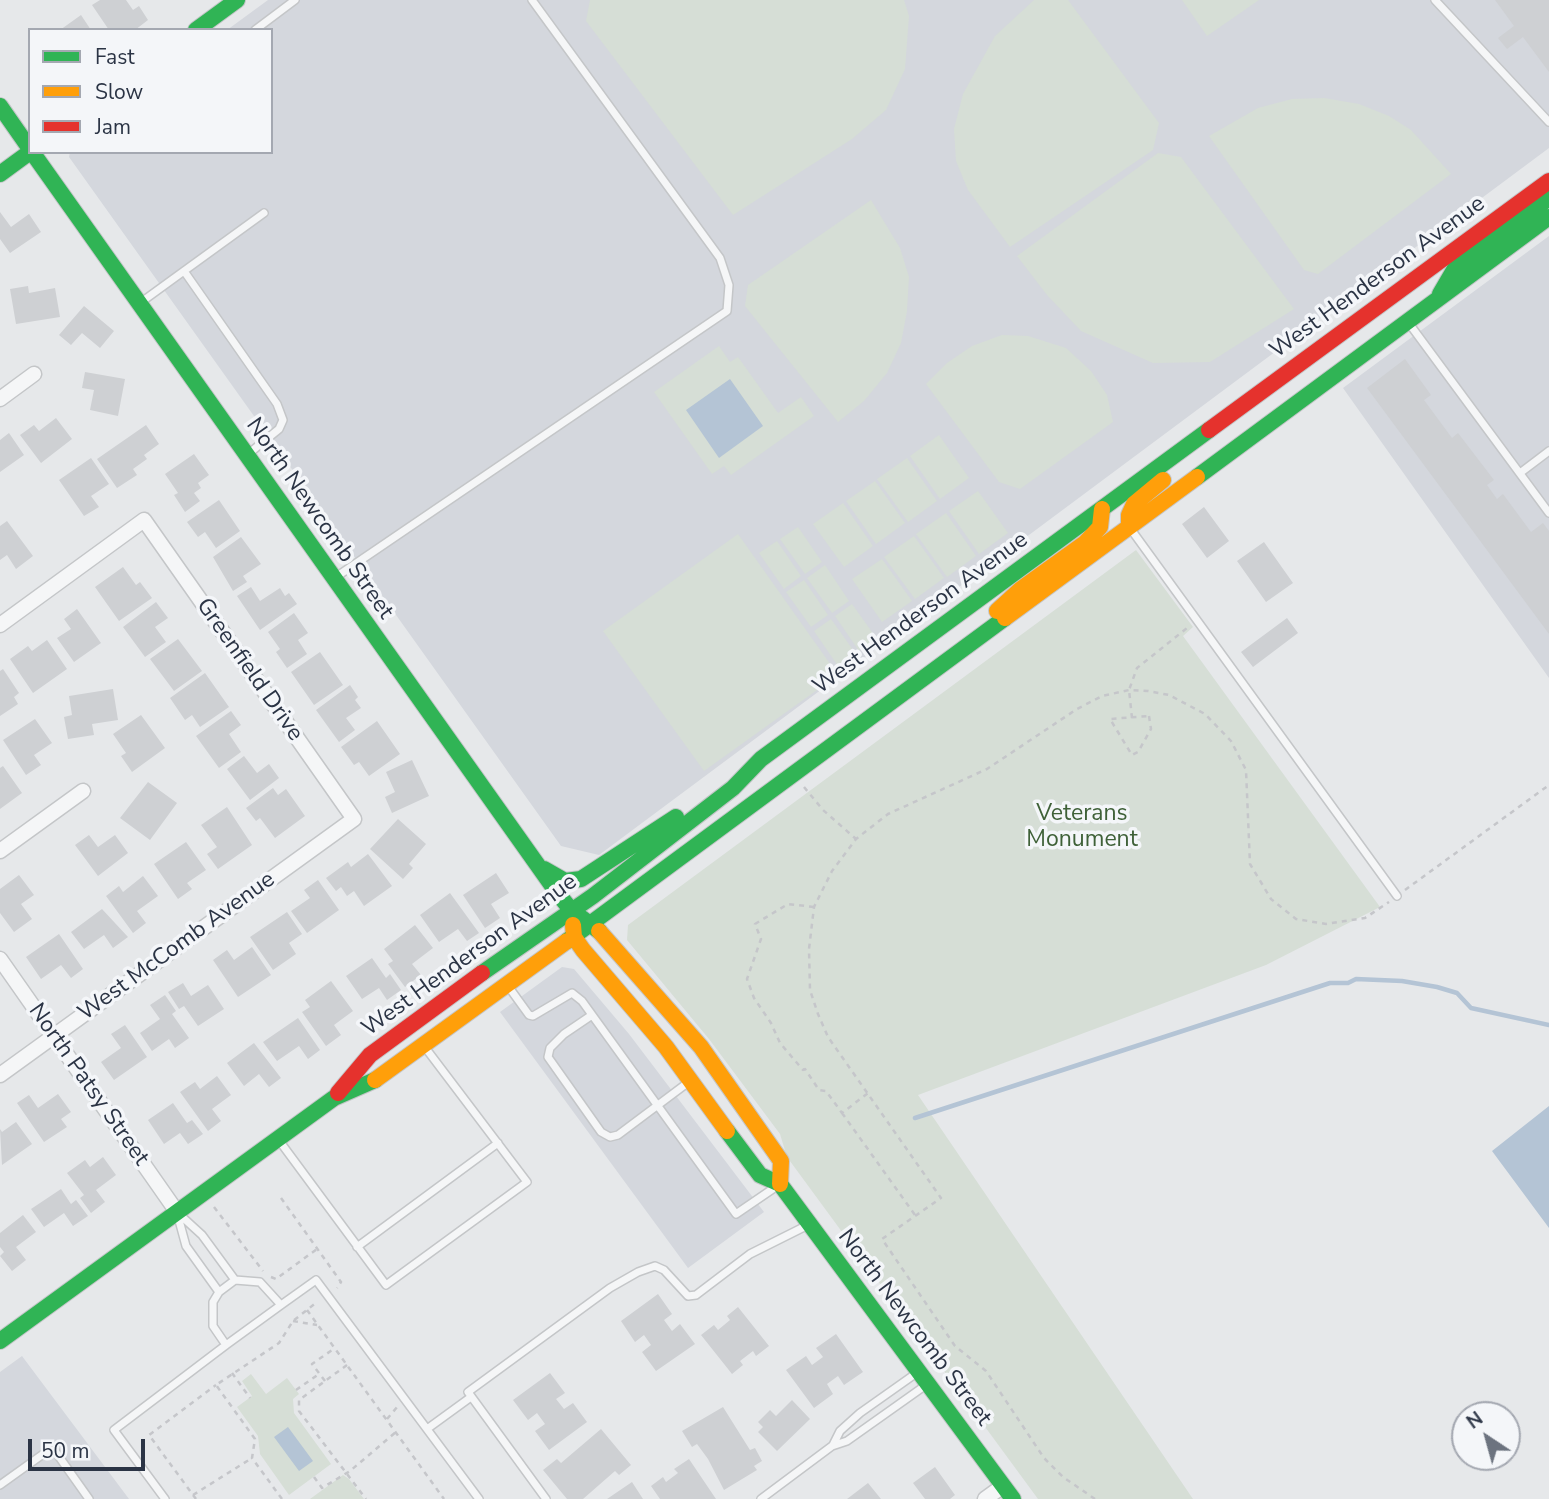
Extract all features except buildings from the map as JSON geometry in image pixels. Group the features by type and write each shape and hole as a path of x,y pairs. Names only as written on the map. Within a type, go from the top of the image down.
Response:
{"main road":[{"path":"200,28 237,0"},
{"name":"North Newcomb Street","path":"0,106 28,147"},
{"path":"0,174 28,153"},
{"name":"North Newcomb Street","path":"33,154 534,861 571,910 592,923 701,1047 781,1161 780,1184"},
{"name":"West Henderson Avenue","path":"334,1098 370,1055 571,910 733,788 761,760 1549,181"},
{"path":"1436,301 1454,270 1549,198"},
{"name":"West Henderson Avenue","path":"0,1341 334,1098 385,1075 425,1046 1549,217"},
{"path":"1129,527 1129,515 1134,504 1266,402 1276,382"},
{"path":"982,636 993,615 1021,589 1085,543 1100,527 1102,509"},
{"path":"534,861 565,881 581,879 761,760"},
{"path":"571,910 574,937"},
{"name":"North Newcomb Street","path":"574,937 690,1080 760,1175 780,1184 1008,1492"},
{"path":"690,1080 714,1090 740,1125 766,1139"}],"street":[{"path":"0,399 34,373"},
{"name":"Greenfield Drive","path":"0,625 144,520 354,819"},
{"path":"0,851 83,791"},
{"name":"West McComb Avenue","path":"0,1075 354,819"},
{"name":"North Patsy Street","path":"0,959 177,1212"},
{"path":"985,1499 1008,1492"}],"lane":[{"path":"258,28 295,0"},
{"path":"334,579 727,311 729,285 720,258 532,0"},
{"path":"1435,0 1506,80 1547,117"},
{"path":"139,303 264,213"},
{"path":"184,271 277,404 283,420 279,429 246,455"},
{"path":"1408,321 1549,513"},
{"path":"1520,472 1549,451"},
{"path":"1129,527 1397,896"},
{"path":"508,985 529,1015 533,1016 562,996 572,993 592,1015 736,1214 780,1184"},
{"path":"592,1015 550,1048 548,1057 601,1132 610,1138 639,1122 656,1104 690,1080"},
{"path":"278,1138 386,1285 527,1182 425,1046"},
{"path":"357,1247 498,1143"},
{"path":"177,1212 202,1235 235,1280"},
{"path":"177,1212 187,1246 219,1292"},
{"path":"546,1499 468,1392 610,1288 638,1272 655,1266 664,1270 688,1296 696,1295 750,1254 808,1224"},
{"path":"226,1345 213,1326 211,1313 219,1292 235,1280 260,1282 281,1305"},
{"path":"165,1499 114,1430 316,1280 479,1499"},
{"path":"832,1446 840,1431 860,1413 924,1377"},
{"path":"761,1499 832,1446 846,1441 924,1377"},
{"path":"427,1429 471,1397"},
{"path":"0,1485 47,1452 55,1451 89,1499"}],"path":[{"path":"1132,718 1129,690 1132,677 1146,659 1197,621"},
{"path":"1095,1499 1063,1477 1044,1458 986,1371 956,1346 882,1239 941,1198 828,1037 810,990 809,948 814,907 832,871 856,839 888,814 987,769 1077,709 1102,696 1129,690 1169,695 1205,713 1231,741 1246,771 1250,864 1271,899 1296,919 1326,924 1365,918 1549,785"},
{"path":"1149,716 1151,729 1138,752 1132,755 1110,719 1132,718 1149,716"},
{"path":"794,774 823,810 856,839"},
{"path":"814,907 788,904 755,924 761,939 747,979 754,998 771,1023 780,1043 803,1070 805,1069 820,1090 826,1091 916,1216"},
{"path":"842,1113 868,1093"},
{"path":"204,1192 266,1275 276,1279 317,1249"},
{"path":"252,1458 194,1497 149,1435 232,1373 279,1343 293,1321 341,1282 281,1198"},
{"path":"307,1310 444,1499"},
{"path":"293,1321 318,1325"},
{"path":"325,1381 312,1364 335,1348"},
{"path":"347,1365 299,1400 299,1410 366,1499"},
{"path":"232,1373 250,1398"},
{"path":"296,1390 319,1374"},
{"path":"216,1385 255,1439 252,1458 282,1499"},
{"path":"314,1477 322,1488 346,1473 396,1432"}],"shaded area":[{"path":"268,0 1549,0 1549,148 599,855 561,846 69,157 70,154 273,154 273,28 230,28"},
{"path":"1549,236 1549,678 1343,388"},
{"path":"562,967 574,969 629,1034 764,1212 688,1268 500,1012"},
{"path":"22,1356 129,1499 0,1499 0,1372"}],"green space":[{"path":"590,0 904,0 909,16 905,69 886,110 852,139 733,215 586,21"},
{"path":"1034,0 1068,0 1159,123 1153,150 1010,247 968,190 956,161 954,129 963,94 995,36"},
{"path":"1182,0 1259,0 1207,36"},
{"path":"1324,98 1359,104 1389,116 1411,130 1451,174 1318,274 1304,270 1209,136 1258,108 1292,99"},
{"path":"1158,153 1181,157 1294,309 1210,362 1153,363 1081,331 1047,295 1017,256"},
{"path":"871,200 900,248 909,277 907,311 901,343 887,373 864,401 838,422 745,306 748,285"},
{"path":"1002,335 1028,336 1066,348 1091,371 1107,395 1113,422 1020,489 999,482 926,384 947,363 972,346"},
{"path":"719,346 730,362 738,357 778,413 801,397 814,416 731,475 724,466 712,474 654,392"},
{"path":"939,435 969,478 940,499 910,456"},
{"path":"907,458 937,501 908,522 877,479"},
{"path":"875,481 905,523 876,544 846,501"},
{"path":"978,491 1008,533 979,554 949,511"},
{"path":"843,503 873,546 844,567 813,524"},
{"path":"946,513 976,556 947,577 916,534"},
{"path":"798,527 822,562 805,574 780,539"},
{"path":"738,534 838,675 704,771 603,631"},
{"path":"914,536 944,578 915,599 884,557"},
{"path":"777,541 801,576 784,589 759,553"},
{"name":"Veterans Monument","path":"1136,550 1193,627 1183,636 1380,907 1266,965 918,1095 1193,1499 1038,1499 787,1157 780,1134 709,1039 627,940 628,925"},
{"path":"882,559 912,601 882,622 852,579"},
{"path":"825,565 849,601 832,613 807,578"},
{"path":"804,580 828,615 811,627 786,592"},
{"path":"852,604 877,639 859,651 835,616"},
{"path":"831,619 856,654 838,666 814,631"},
{"path":"251,1374 266,1394 287,1378 299,1394 293,1399 294,1413 331,1464 289,1495 260,1454 258,1436 237,1407 252,1396 242,1381"},
{"path":"343,1475 364,1499 310,1499"}],"water":[{"path":"730,379 763,426 719,458 686,410"},
{"path":"1549,1106 1549,1228 1492,1151"},
{"path":"288,1427 313,1461 299,1471 274,1437"}],"waterway":[{"path":"915,1118 1330,983 1348,983 1356,979 1402,981 1437,987 1457,993 1471,1008 1549,1025"}],"traffic: fast":[{"path":"199,28 237,0"},
{"path":"0,106 28,146"},
{"path":"0,174 28,153"},
{"path":"33,154 556,891 571,910 599,931"},
{"path":"1440,294 1454,270 1549,198"},
{"path":"1197,477 1549,217"},
{"path":"482,973 593,896 733,788 761,759 1209,430"},
{"path":"567,941 1005,618"},
{"path":"544,869 565,881 581,879 676,817"},
{"path":"0,1341 334,1098 375,1080"},
{"path":"727,1131 760,1175 780,1184 1013,1499"}],"traffic: slow":[{"path":"1005,618 1197,477"},
{"path":"1129,527 1129,515 1134,504 1163,480"},
{"path":"997,611 1021,589 1085,543 1100,527 1102,509"},
{"path":"573,925 574,937 583,950 666,1047 727,1131"},
{"path":"599,931 701,1047 781,1161 780,1184"},
{"path":"375,1080 567,941"}],"traffic: jam":[{"path":"1209,430 1549,181"},
{"path":"338,1093 370,1055 482,973"}]}
